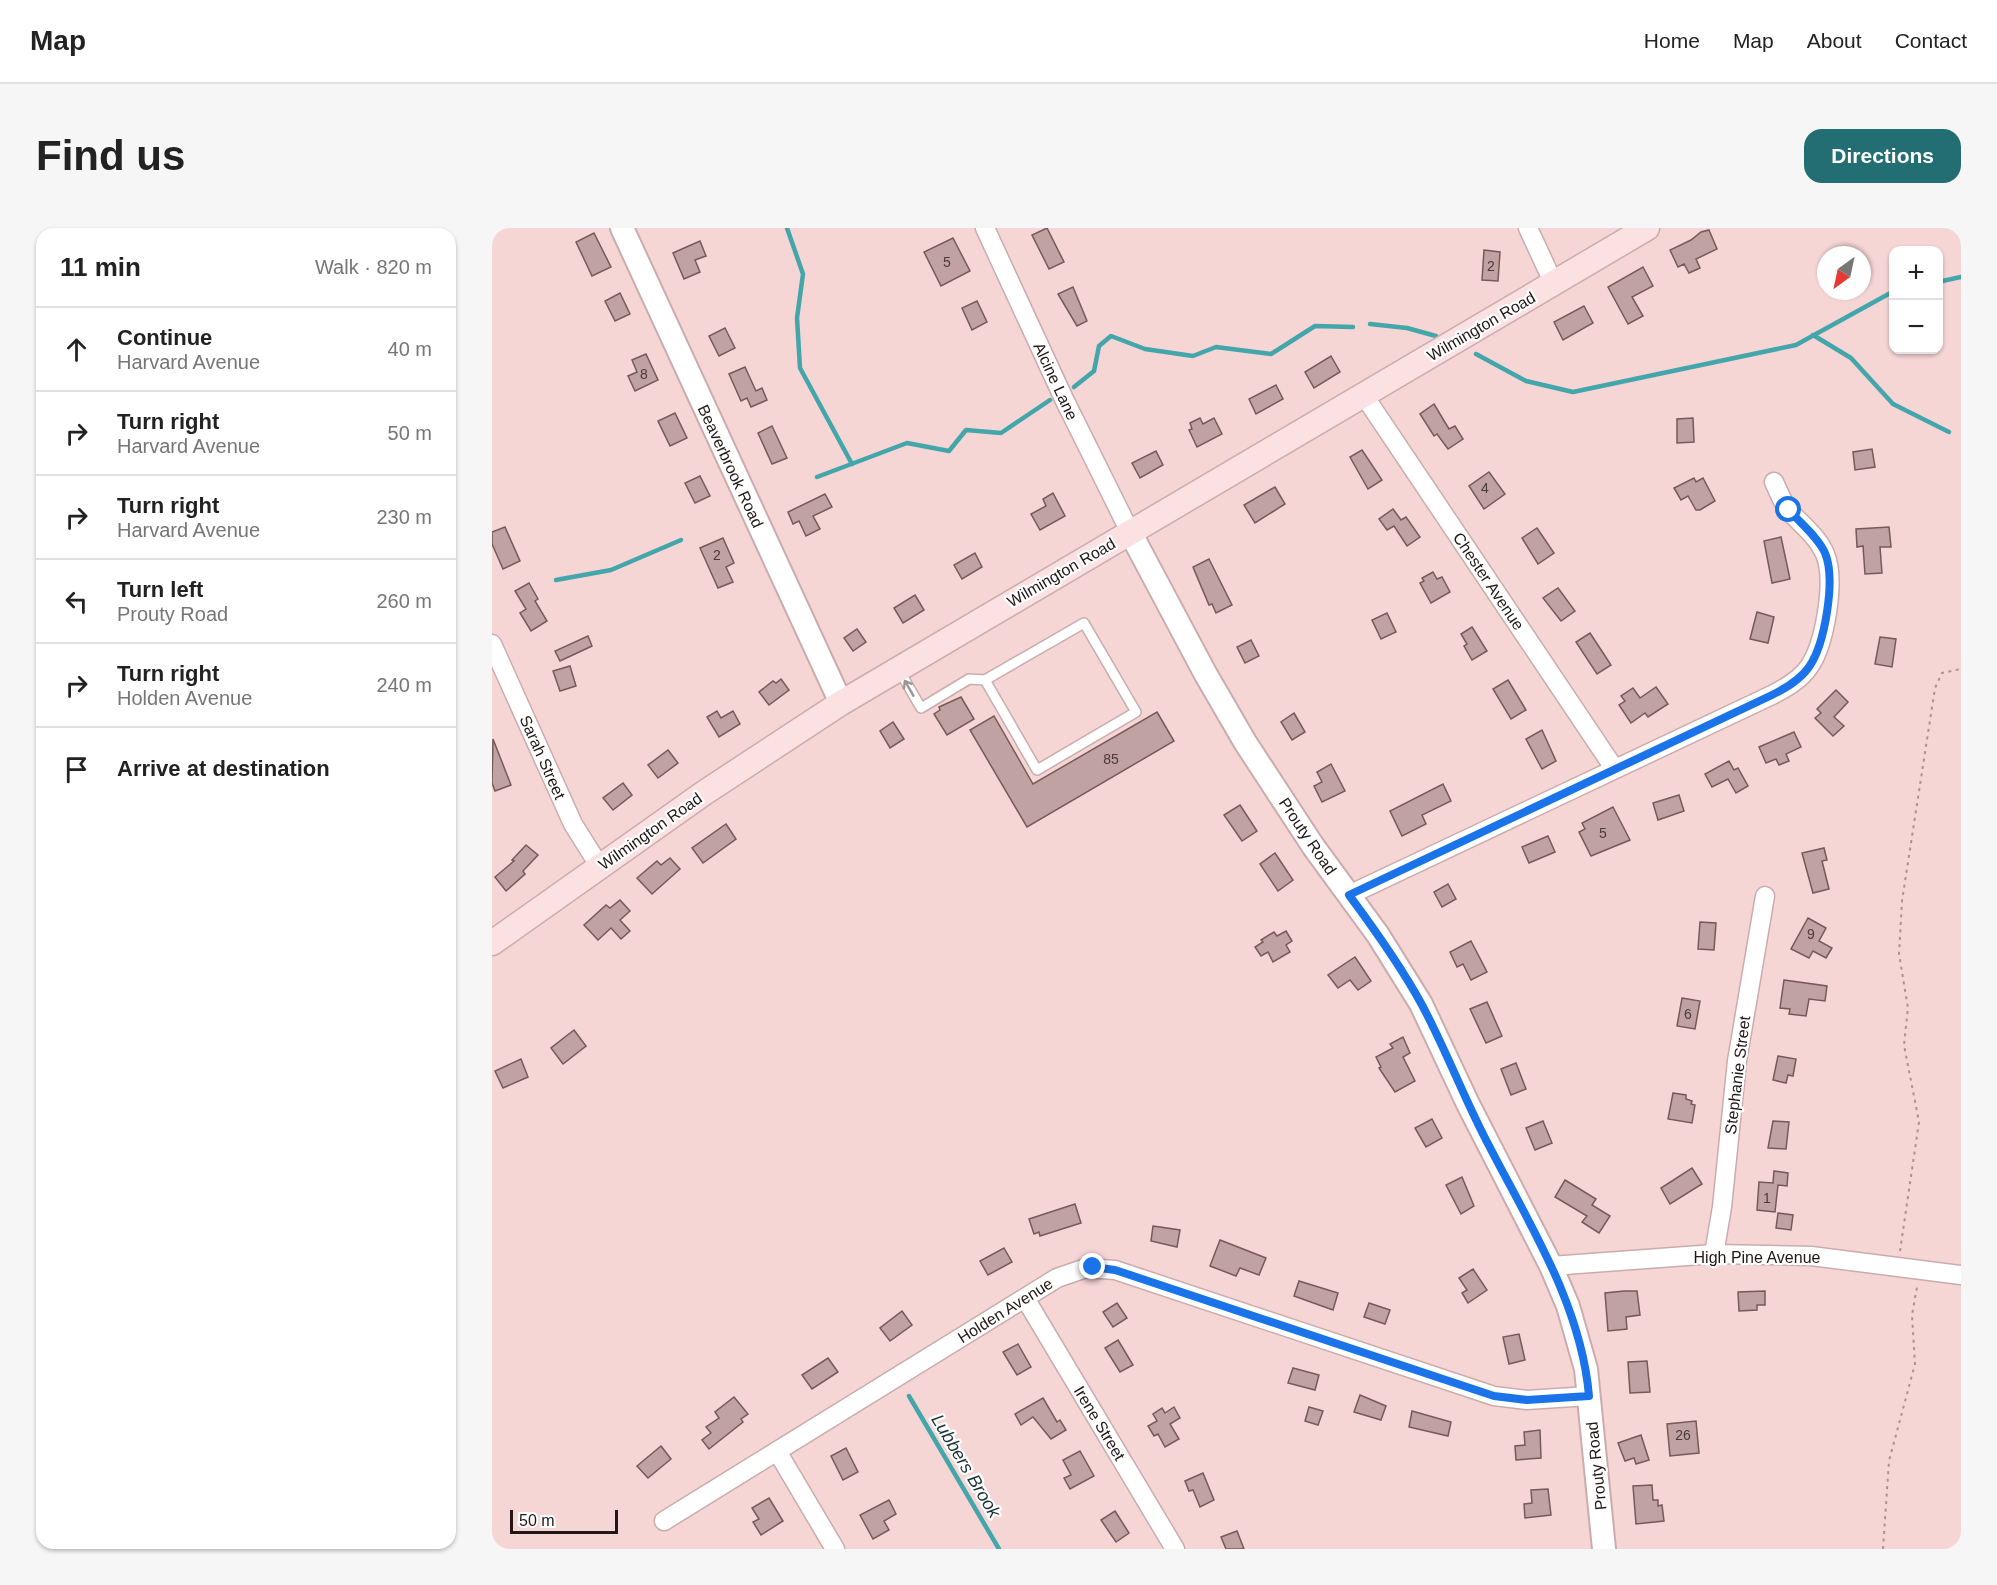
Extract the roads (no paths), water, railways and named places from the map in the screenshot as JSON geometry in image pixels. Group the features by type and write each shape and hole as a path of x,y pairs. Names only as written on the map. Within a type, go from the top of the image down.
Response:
{"main road":[{"name":"Wilmington Road","path":"492,943 712,788 841,703 1647,228"}],"street":[{"name":"Beaverbrook Road","path":"622,228 841,703"},
{"name":"Alcine Lane","path":"985,228 1064,399 1130,532"},
{"path":"1528,228 1554,284"},
{"name":"Chester Avenue","path":"1364,394 1614,768"},
{"path":"1349,895 1784,689 1804,673 1814,658 1826,608 1827,563 1820,545 1785,506 1774,482"},
{"name":"Prouty Road","path":"1130,532 1225,708 1296,820 1382,941 1421,1004 1468,1104 1551,1266 1578,1338 1589,1396 1604,1549"},
{"name":"Sarah Street","path":"492,644 573,824 600,867"},
{"name":"Stephanie Street","path":"1714,1254 1722,1207 1737,1061 1765,896"},
{"name":"High Pine Avenue","path":"1551,1266 1714,1254 1812,1256 1961,1275"},
{"name":"Holden Avenue","path":"664,1521 1025,1298 1071,1271 1093,1267 1108,1269 1494,1396 1527,1400 1589,1396"},
{"name":"Irene Street","path":"1025,1298 1175,1549"},
{"path":"777,1451 835,1549"}],"lane":[{"path":"898,668 921,708 969,679 985,680 1084,623 1136,712 1037,770 985,680"}],"waterway":[{"path":"787,228 803,274 797,318 800,368 852,464"},
{"path":"1943,281 1961,277"},
{"path":"1476,354 1526,381 1573,392 1796,345 1889,294"},
{"path":"1370,324 1407,328 1436,336"},
{"path":"1074,387 1094,371 1099,346 1111,336 1145,349 1193,356 1216,347 1271,354 1315,326 1353,327"},
{"path":"1813,335 1851,358 1893,404 1949,432"},
{"path":"817,477 907,443 949,451 966,430 1001,433 1050,400"},
{"path":"556,580 611,570 681,540"},
{"name":"Lubbers Brook","path":"909,1396 999,1549"}]}
